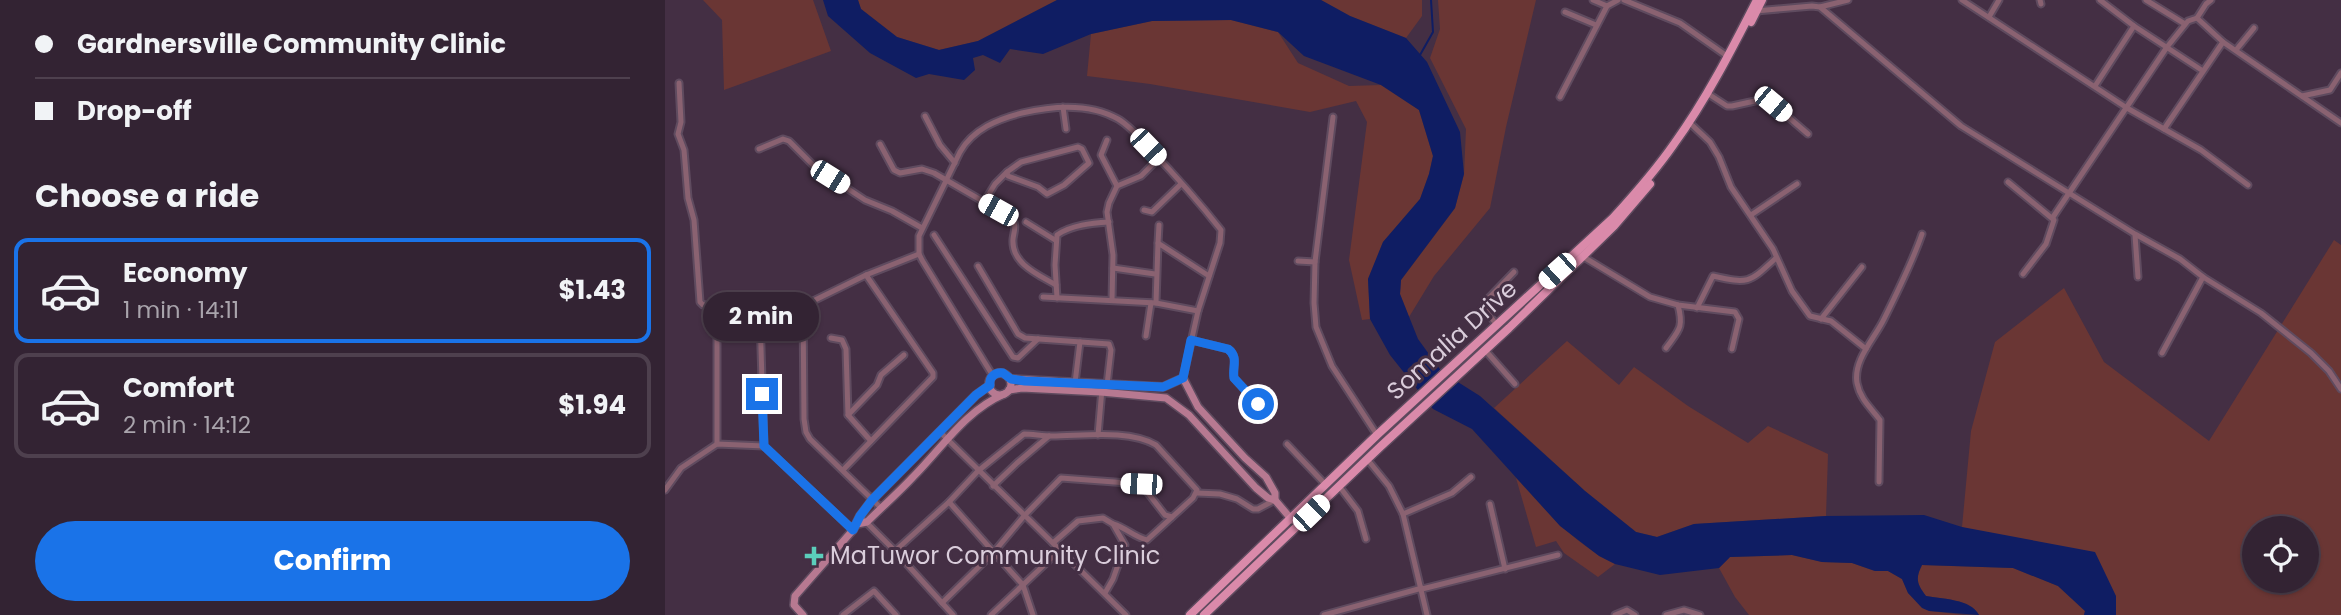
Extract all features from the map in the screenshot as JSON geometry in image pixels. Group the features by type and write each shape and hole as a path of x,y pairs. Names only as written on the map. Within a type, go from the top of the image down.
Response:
{"main road":[{"name":"Somalia Drive","path":"1204,615 1615,226 1681,144 1755,10 1757,0"},
{"name":"Somalia Drive","path":"1190,615 1377,435 1604,227 1641,187 1686,126 1762,0"}],"street":[{"path":"1593,0 1607,6"},
{"path":"1560,97 1607,6 1618,0"},
{"path":"1624,0 1680,23 1727,56"},
{"path":"1755,10 1820,7 1847,0"},
{"path":"1962,0 2127,108 2201,150 2248,185"},
{"path":"1989,17 1999,0"},
{"path":"2100,0 2134,26 2203,71"},
{"path":"2146,0 2185,24"},
{"path":"2023,274 2046,244 2053,217 2167,47 2185,24 2197,18 2211,0"},
{"path":"1820,7 1961,126 2180,260 2261,313 2311,353 2329,371 2341,389"},
{"path":"1565,12 1596,25"},
{"path":"2197,18 2223,42 2341,123"},
{"path":"2095,86 2134,26"},
{"path":"2236,50 2254,28"},
{"path":"2164,129 2223,42"},
{"path":"2302,96 2330,90 2341,73"},
{"path":"679,83 681,122 678,134 684,150 688,198 694,220 700,302 703,305 803,304 919,254"},
{"path":"1710,95 1727,106 1764,99 1808,134"},
{"path":"1063,107 1066,129"},
{"path":"803,615 793,601 795,596 857,524 872,500 976,395 990,385 993,376 919,254 918,243 922,228 966,141 996,121 1034,110 1063,107 1096,111 1116,118 1159,159 1220,230 1220,243 1198,311 1183,378 1198,407 1266,477 1275,493 1275,500"},
{"path":"925,116 940,145 955,163"},
{"path":"1333,117 1315,262 1316,327 1322,345 1350,396 1377,435"},
{"path":"1692,125 1710,142 1731,187 1751,215 1798,300 1810,316 1831,321 1866,349"},
{"path":"1007,172 1008,176 1038,187 1047,194 1064,186 1101,155 1107,140"},
{"path":"759,149 778,141 789,141 814,166 865,200 922,228"},
{"path":"880,144 894,170 900,173 922,169 1013,218 1016,224 1014,251 1025,267 1056,285"},
{"path":"984,202 995,184 1021,162 1078,147 1082,149 1089,163"},
{"path":"1101,155 1117,186"},
{"path":"1112,300 1109,203 1117,186 1141,176 1159,159"},
{"path":"2008,182 2053,217"},
{"path":"1144,210 1151,212 1181,184"},
{"path":"1751,215 1797,184"},
{"path":"1026,222 1055,240"},
{"path":"1057,298 1055,240 1062,232 1091,223 1109,222"},
{"path":"1146,335 1154,303 1159,225"},
{"path":"1878,482 1880,419 1865,404 1857,382 1858,369 1912,262 1922,233"},
{"path":"2135,234 2138,277"},
{"path":"934,235 1013,358 1018,358 1038,338"},
{"path":"1158,243 1209,276"},
{"path":"1582,257 1640,293 1678,305 1731,311 1738,315 1733,349"},
{"path":"1696,308 1713,276 1746,281 1757,276 1776,258"},
{"path":"1298,261 1315,262"},
{"path":"978,266 1018,334 1025,338 1109,344 1111,349 1103,387 1098,435"},
{"path":"1821,320 1862,267"},
{"path":"1113,268 1156,274"},
{"path":"1497,326 1488,314 1485,302 1514,272"},
{"path":"843,470 929,381 933,373 866,275"},
{"path":"2162,353 2203,277"},
{"path":"1043,298 1154,303 1198,311"},
{"path":"753,303 760,316 764,446"},
{"path":"760,316 773,303"},
{"path":"717,444 717,331 726,304"},
{"path":"803,304 806,432 881,508"},
{"path":"1666,348 1680,329 1678,305"},
{"path":"713,306 717,331"},
{"path":"831,338 842,340 846,349 848,415 871,441"},
{"path":"1191,340 1228,349 1233,353 1234,378 1258,404"},
{"path":"1075,383 1080,342"},
{"path":"1485,350 1515,384"},
{"path":"848,415 877,385 881,375 904,355"},
{"path":"993,376 1003,373 1011,379 1075,383 1166,398 1189,415 1261,493 1275,500 1297,526"},
{"path":"990,385 996,394 1022,388 1163,387 1183,378"},
{"path":"857,524 867,522 914,476 947,438 983,405 1007,392 1011,379"},
{"path":"1163,387 1166,398"},
{"path":"1189,415 1198,407"},
{"path":"940,432 1126,615"},
{"path":"895,551 949,502 978,471 1024,434 1098,435 1150,442 1156,445 1198,490 1197,493"},
{"path":"993,486 1049,436"},
{"path":"665,490 681,468 717,444 764,446 857,524"},
{"path":"1287,444 1325,484"},
{"path":"1236,467 1245,458"},
{"path":"1367,459 1389,486 1403,514 1427,615"},
{"path":"942,603 1064,477 1141,484 1165,515 1172,516"},
{"path":"1403,514 1452,493 1471,477"},
{"path":"1339,486 1359,511 1366,539"},
{"path":"1053,544 1078,521 1103,518 1147,540 1197,493 1220,494 1237,499 1253,509 1275,500"},
{"path":"949,502 1023,585 1033,615"},
{"path":"1490,504 1505,569"},
{"path":"867,522 953,615"},
{"path":"1105,593 1125,545 1113,524"},
{"path":"991,615 1060,550"},
{"path":"1324,615 1558,555"},
{"path":"843,615 874,591 896,615"},
{"path":"1615,615 1627,610 1635,615"},
{"path":"1666,615 1683,610 1700,615"}],"shaded area":[{"path":"703,0 813,0 831,51 724,90 722,20"},
{"path":"823,0 858,0 861,9 897,37 939,50 978,41 1057,0 1321,0 1350,16 1406,38 1427,62 1460,132 1464,174 1455,208 1401,280 1400,294 1418,339 1442,372 1480,396 1585,491 1636,532 1657,537 1694,524 1826,516 1924,515 1962,527 2095,552 2116,596 2116,615 2084,615 2085,611 2058,586 2013,568 1922,565 1918,581 1926,596 1963,603 1979,615 1929,611 1922,608 1908,593 1902,579 1888,571 1875,571 1852,563 1822,562 1792,555 1730,557 1719,568 1660,575 1615,564 1599,556 1560,526 1472,429 1433,409 1390,355 1370,319 1368,279 1383,242 1420,199 1429,174 1433,156 1419,110 1381,85 1304,56 1278,32 1231,20 1152,21 1091,34 1043,54 1010,49 1000,63 983,55 973,58 975,70 964,80 929,74 916,78 870,53 828,16"},
{"path":"858,0 1057,0 978,41 939,50 897,37 861,9"},
{"path":"1321,0 1422,0 1422,16 1406,38 1350,16"},
{"path":"1438,0 1536,0 1490,208 1434,276 1409,317 1400,294 1401,280 1455,208 1464,174 1466,129 1430,58 1440,29"},
{"path":"1231,20 1278,32 1298,63 1349,86 1381,85 1419,110 1433,156 1429,174 1420,199 1383,242 1368,279 1370,319 1362,320 1349,260 1367,122 1356,101 1310,112 1150,84 1087,76 1091,34 1152,21"},
{"path":"2334,240 2341,245 2341,615 2116,615 2116,596 1962,527 1971,431 1995,342 2064,288 2104,362 2209,441"},
{"path":"1567,341 1619,385 1634,367 1688,406 1748,443 1768,426 1828,454 1826,516 1694,524 1657,537 1636,532 1585,491 1494,408"},
{"path":"1516,478 1574,537 1615,564 1598,577 1564,553 1556,541 1536,547"},
{"path":"1792,555 1822,562 1852,563 1875,571 1888,571 1902,579 1908,593 1930,611 1964,615 1749,615 1735,597 1719,568 1730,557"},
{"path":"1922,565 2013,568 2058,586 2085,611 2084,615 1979,615 1963,603 1926,596 1918,581"}],"waterway":[{"path":"1420,55 1433,32 1431,0"}],"place":[{"name":"MaTuwor Community Clinic","path":"814,556"}],"route":[{"path":"762,394 764,446 853,530 872,500 982,389 990,385 991,377 996,373 1025,381 1163,387 1183,378 1191,340 1228,349 1233,353 1234,378 1258,404"}]}
